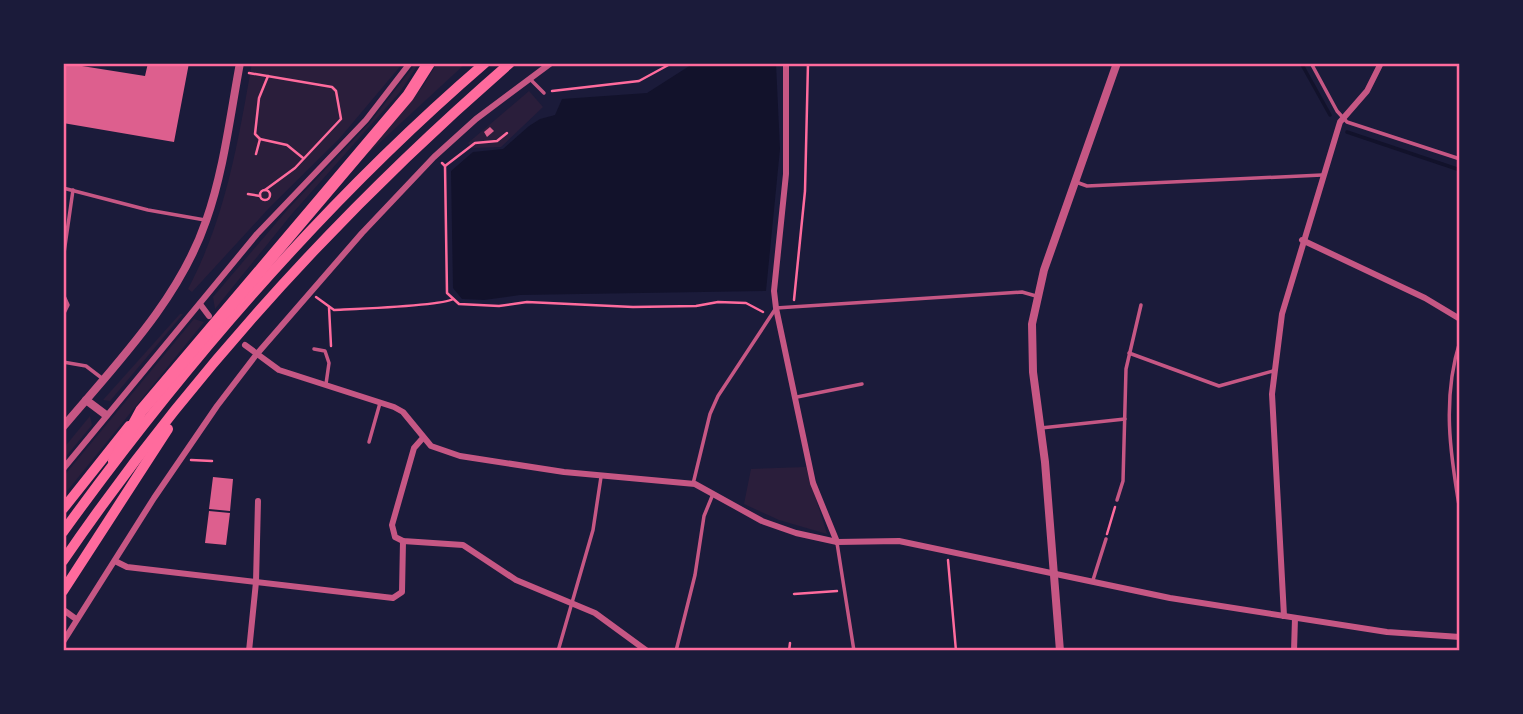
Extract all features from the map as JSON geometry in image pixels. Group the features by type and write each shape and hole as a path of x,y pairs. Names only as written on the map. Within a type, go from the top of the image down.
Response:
{"highway":[{"path":"63,509 141,411 408,96 429,63"},
{"path":"63,532 114,461 256,289 414,127 485,63"},
{"path":"63,561 181,405 314,251 406,158 510,63"},
{"path":"114,461 141,411 185,372"},
{"path":"63,591 157,449 181,405"}],"street":[{"path":"63,427 158,312 188,262 207,220 222,162 240,63"},
{"path":"63,469 283,205 366,120 410,63"},
{"path":"63,642 217,406 256,355 434,157 494,105 551,63"},
{"path":"786,63 787,151 774,291 813,483 837,542"},
{"path":"1060,651 1041,428 1031,346 1036,296 1117,63"},
{"path":"1284,616 1273,444 1273,371 1282,314 1302,240 1342,118 1367,91 1381,63"},
{"path":"1302,240 1425,298 1460,319"},
{"path":"200,304 209,316"},
{"path":"245,345 279,370 382,402 403,412 422,439 431,446 479,461 692,484 714,492 775,526 837,542 885,539 1093,582 1295,618 1387,632 1460,637"},
{"path":"86,400 106,415"},
{"path":"422,439 414,449 392,525 393,534 403,541 464,545 516,580 595,613 647,651"},
{"path":"249,651 256,582 258,501"},
{"path":"115,561 127,567 399,597 403,541"},
{"path":"65,611 76,619"},
{"path":"1294,651 1295,618"}],"lane":[{"path":"1311,63 1342,118 1347,122 1460,159"},
{"path":"531,80 544,93"},
{"path":"1076,182 1087,186 1322,175"},
{"path":"63,188 148,210 207,220"},
{"path":"63,260 74,190"},
{"path":"692,484 710,414 718,396 776,308 1022,292 1036,296"},
{"path":"63,295 68,305 63,316"},
{"path":"1117,500 1124,481 1129,353 1141,305"},
{"path":"1460,341 1450,377 1448,441 1460,511"},
{"path":"314,349 325,351 328,356 326,384"},
{"path":"1129,353 1219,386 1273,371"},
{"path":"63,362 86,366 103,379"},
{"path":"797,397 862,384"},
{"path":"369,442 382,402"},
{"path":"1041,428 1125,419"},
{"path":"558,651 593,530 601,475"},
{"path":"676,651 693,585 704,516 714,492"},
{"path":"1093,582 1106,538"},
{"path":"837,542 854,651"}],"path":[{"path":"544,93 639,81 672,63"},
{"path":"795,306 809,121 808,63"},
{"path":"246,73 325,85 336,91 340,122 304,159 260,196"},
{"path":"268,76 259,98 255,134 260,139 287,145 304,159"},
{"path":"445,166 475,142 497,141 507,133"},
{"path":"256,154 260,139"},
{"path":"434,157 445,166 447,293 463,306 499,306 527,302 634,307 746,303 770,317"},
{"path":"265,190 270,193 268,200"},
{"path":"248,194 260,196 272,205"},
{"path":"311,292 334,310 442,304 453,299"},
{"path":"328,356 332,322 329,307"},
{"path":"194,460 212,460"},
{"path":"1106,538 1117,500"},
{"path":"948,551 956,651"},
{"path":"794,594 844,591"},
{"path":"789,651 790,643"}],"shaded area":[{"path":"252,63 403,63 339,139 270,207 192,292 188,289 212,234 229,179"},
{"path":"416,63 419,63 400,92 291,215 215,309 213,297 288,209 371,121"},
{"path":"437,63 466,63 350,170 423,86"},
{"path":"694,63 776,63 780,149 766,291 520,295 484,300 462,299 453,288 451,171 473,152 503,149 529,126 540,119 555,115 562,99 647,93"},
{"path":"529,91 543,107 501,147 472,148 468,143"},
{"path":"180,314 183,314 110,401 103,400"},
{"path":"194,319 204,322 63,496 63,477"},
{"path":"90,416 92,425 63,460 63,449"},
{"path":"806,467 827,534 779,520 744,504 751,469"}],"building":[{"path":"63,63 145,76 148,63 189,63 174,142 63,123"},
{"path":"490,127 494,131 487,137 484,132"},
{"path":"213,477 233,479 230,511 209,509"},
{"path":"209,511 230,513 226,545 205,543"}],"waterway":[{"path":"1301,63 1330,115"},
{"path":"1347,132 1460,170"}]}
